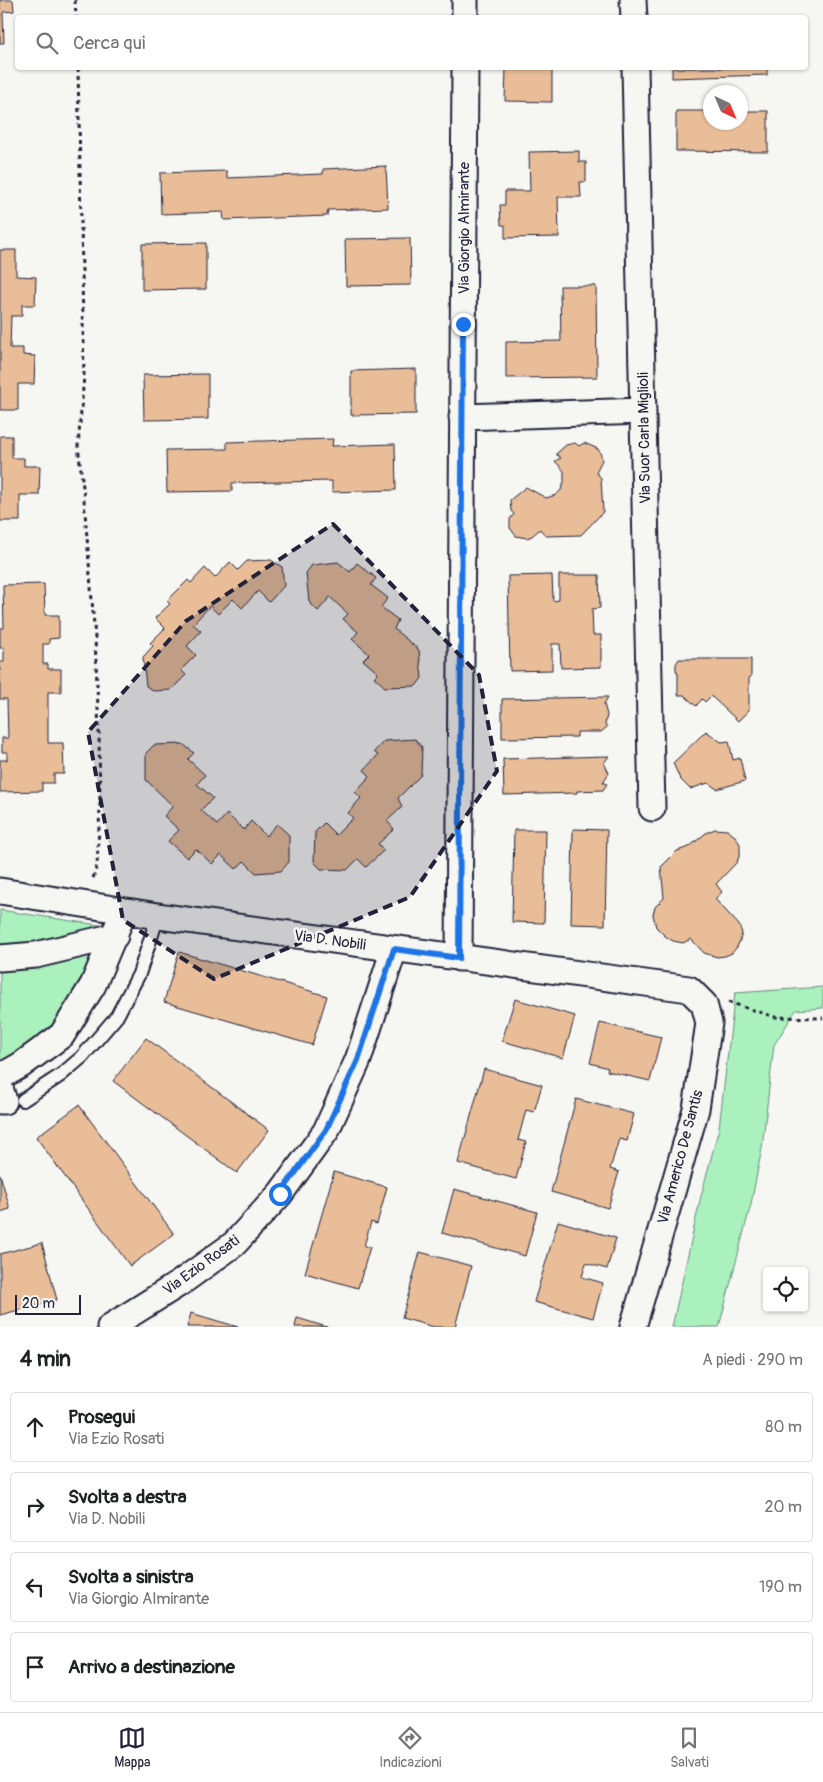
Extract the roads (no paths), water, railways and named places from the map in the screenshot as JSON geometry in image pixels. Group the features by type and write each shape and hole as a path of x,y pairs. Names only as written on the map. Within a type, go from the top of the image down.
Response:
{"street":[{"path":"465,0 465,15"},
{"path":"633,0 634,15"},
{"name":"Via Giorgio Almirante","path":"459,958 465,70"},
{"name":"Via Suor Carla Miglioli","path":"635,70 652,808"},
{"path":"462,417 643,411"},
{"name":"Via D. Nobili","path":"0,891 158,916 690,989"},
{"path":"0,1076 21,1065 62,1035 93,985 124,911"},
{"path":"0,958 36,955 115,936"},
{"name":"Via Ezio Rosati","path":"110,1327 180,1283 234,1244 280,1194 326,1130 358,1060 394,949"},
{"name":"Via Americo De Santis","path":"633,1327 696,1109 709,1023 704,1004 690,989"},
{"path":"0,1088 4,1101 11,1101"}],"lane":[{"path":"11,1101 61,1075 82,1057 117,1016 139,974 158,916"}]}
